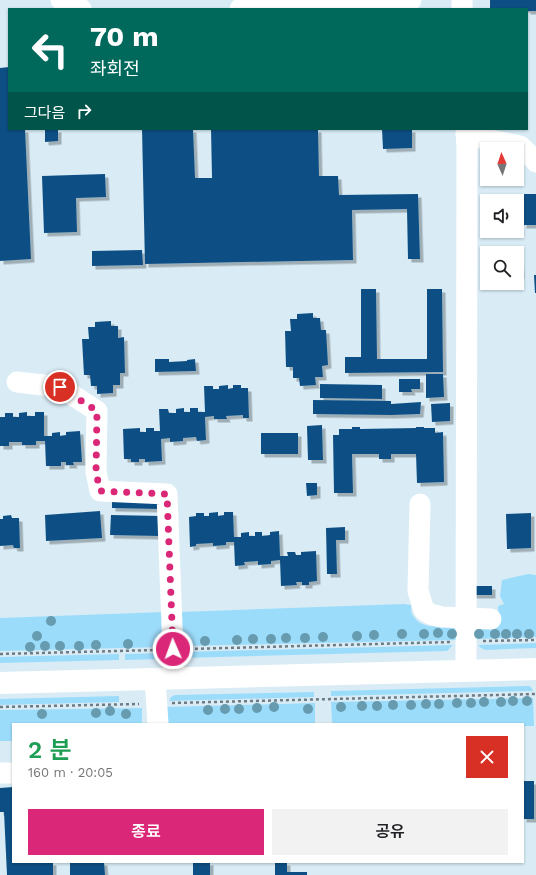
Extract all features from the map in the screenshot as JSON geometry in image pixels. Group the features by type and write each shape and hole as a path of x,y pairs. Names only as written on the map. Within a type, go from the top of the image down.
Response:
{"main road":[{"path":"0,683 536,669"}],"street":[{"path":"61,0 69,6 78,8"},
{"path":"281,8 404,5 411,0"},
{"path":"466,671 466,132 520,146 534,158 536,162"},
{"path":"17,382 60,387 97,411 96,472 100,491 167,494 173,649 157,703 158,723"},
{"path":"420,504 418,591 424,610 430,614 442,617 491,619"},
{"path":"0,773 12,773"}],"path":[{"path":"0,654 536,640"},
{"path":"0,707 536,694"}],"shaded area":[{"path":"528,574 536,575 536,637 476,639 477,631 481,627 499,623 498,606 504,604 500,596 502,580"},
{"path":"404,604 411,605 411,611 415,619 424,625 435,627 451,626 456,630 457,640 182,646 180,612"},
{"path":"164,612 165,647 0,651 0,618"},
{"path":"536,643 536,648 486,650 478,645"},
{"path":"453,645 447,651 183,658 182,652"},
{"path":"166,653 166,659 125,660 125,654"},
{"path":"119,654 119,660 0,663 0,657"},
{"path":"529,686 533,691 331,696 331,691"},
{"path":"314,692 314,697 169,701 171,697 175,695"},
{"path":"119,696 119,702 0,705 0,699"},
{"path":"533,698 534,726 524,726 524,723 332,723 331,702"},
{"path":"315,703 315,723 168,723 167,707"},
{"path":"142,708 142,723 12,723 12,741 0,741 0,710"}],"building":[{"path":"490,0 536,0 536,11 528,11 528,8 490,8"},
{"path":"8,67 8,130 25,130 31,259 0,261 0,68"},
{"path":"45,130 58,130 58,141 45,142"},
{"path":"142,130 193,130 195,178 212,178 211,130 318,130 319,176 338,176 339,195 418,194 420,259 408,259 407,209 352,210 353,260 145,264"},
{"path":"382,130 412,130 412,148 383,149"},
{"path":"105,174 106,197 76,198 77,232 44,233 42,176"},
{"path":"524,194 536,194 536,225 524,225"},
{"path":"142,250 143,265 92,266 92,251"},
{"path":"534,275 536,275 536,293 535,293"},
{"path":"361,289 376,289 377,359 427,359 427,289 442,289 443,372 345,373 345,357 361,357"},
{"path":"313,313 313,318 320,318 321,330 326,330 328,365 322,366 323,377 315,377 316,385 300,386 299,378 293,378 293,367 286,367 285,331 291,331 290,319 297,319 297,314"},
{"path":"111,321 111,326 118,326 118,338 124,337 125,373 120,373 120,385 113,385 113,393 97,394 97,386 91,386 90,375 84,375 82,339 89,339 88,327 95,327 95,322"},
{"path":"155,359 169,359 169,362 195,359 196,371 155,372"},
{"path":"426,374 443,374 444,397 426,398"},
{"path":"399,379 420,379 420,389 411,389 412,392 399,392"},
{"path":"320,384 382,385 382,399 320,398"},
{"path":"228,385 228,389 233,388 233,385 241,385 241,388 248,388 249,418 243,418 243,415 226,416 227,419 214,419 214,416 205,417 206,440 197,441 196,437 183,438 183,441 170,442 170,438 161,439 162,461 145,462 145,459 139,459 139,462 131,462 131,459 124,459 123,429 140,428 140,432 146,432 146,428 154,428 154,431 160,431 159,409 168,409 169,413 176,413 176,409 184,408 184,412 190,412 190,408 198,408 198,412 205,412 204,386 213,386 213,389 219,389 219,386"},
{"path":"313,400 391,401 391,404 421,402 420,414 313,414"},
{"path":"450,403 450,421 432,422 431,404"},
{"path":"27,412 27,416 35,416 35,412 44,412 44,436 52,436 52,433 60,432 60,436 66,435 66,432 80,431 82,462 73,462 74,465 66,465 66,462 61,462 61,466 46,466 45,441 36,441 36,445 22,445 22,442 9,442 9,446 0,446 0,417 5,417 5,413 13,413 13,417 19,417 19,413"},
{"path":"322,425 323,460 308,460 307,426"},
{"path":"352,427 360,427 360,429 424,427 435,428 435,433 443,432 444,482 417,483 416,454 391,454 391,459 379,459 379,454 352,454 353,493 334,493 333,435 339,435 339,429 352,429"},
{"path":"261,433 298,433 298,454 261,454"},
{"path":"306,483 317,483 317,495 307,496"},
{"path":"112,500 160,502 160,509 112,508"},
{"path":"100,511 102,538 46,541 45,515"},
{"path":"218,512 218,516 224,515 224,512 233,512 234,537 241,537 241,533 249,532 249,536 255,536 255,532 262,532 262,536 270,535 270,532 279,531 280,556 288,556 287,552 295,552 296,555 301,555 301,552 316,551 317,581 309,582 309,585 302,585 302,582 296,582 297,585 281,586 280,560 271,561 271,564 258,565 258,561 244,562 245,565 235,566 234,542 226,542 226,545 213,546 213,543 196,544 196,546 190,547 189,517 196,516 196,513 204,513 204,516 209,516 209,513"},
{"path":"531,513 531,548 507,549 506,514"},
{"path":"11,515 12,518 19,518 20,548 14,548 13,545 0,546 0,519 3,519 3,516"},
{"path":"111,515 161,516 160,536 110,535"},
{"path":"345,527 345,540 336,540 337,574 327,574 326,528"},
{"path":"470,586 492,586 492,595 470,595"},
{"path":"524,781 534,781 534,819 524,819"},
{"path":"12,787 12,863 53,863 53,875 7,875 4,812 0,812 0,788"},
{"path":"70,863 104,863 105,875 70,875"},
{"path":"193,863 210,863 210,875 193,875"},
{"path":"275,863 287,863 287,872 307,872 307,875 275,875"}],"route":[{"path":"60,387 97,411 96,472 100,491 167,494 173,649"}]}
